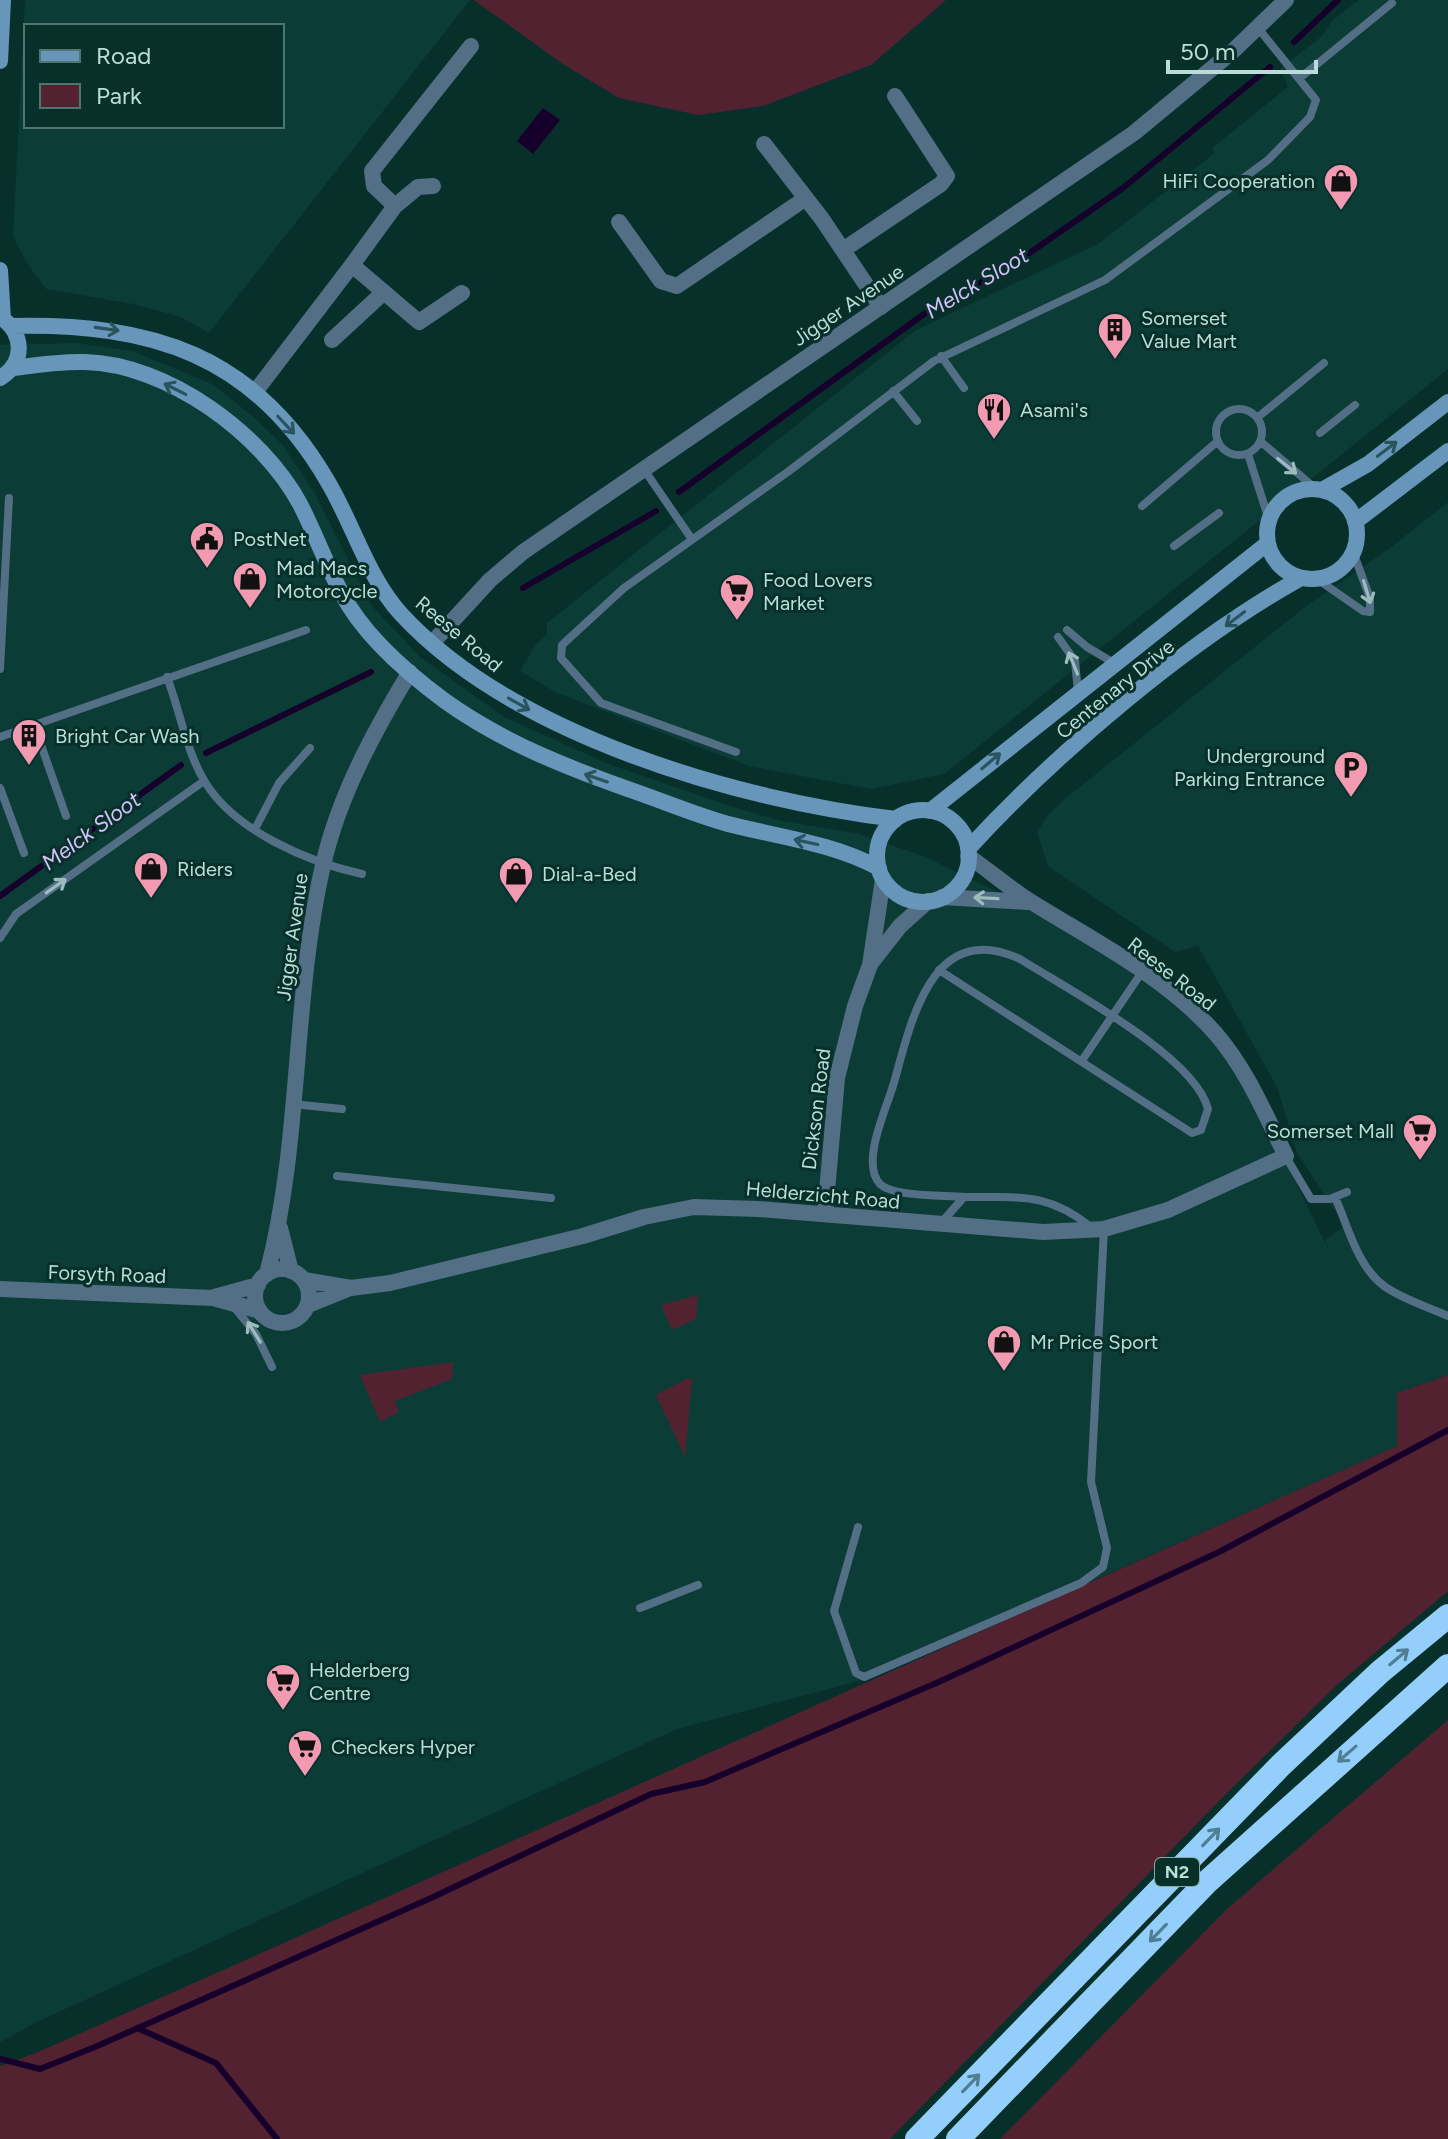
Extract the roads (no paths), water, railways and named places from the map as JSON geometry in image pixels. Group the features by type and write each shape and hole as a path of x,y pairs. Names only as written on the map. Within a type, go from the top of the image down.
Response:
{"highway":[{"name":"N2","path":"917,2139 1281,1765 1380,1672 1448,1616"},
{"name":"N2","path":"958,2139 1208,1881 1448,1666"}],"street":[{"path":"0,61 3,0"},
{"name":"Jigger Avenue","path":"433,642 490,580 523,552 1134,133 1258,28 1286,0"},
{"path":"395,206 374,186 372,171 471,46"},
{"path":"843,250 941,184 947,176 895,96"},
{"path":"764,144 806,198 881,307"},
{"path":"255,392 395,206 418,187 433,186"},
{"path":"619,222 661,281 677,286 806,198"},
{"path":"352,265 419,322 462,293"},
{"path":"0,270 5,321 19,346 4,377"},
{"path":"332,340 384,292"},
{"name":"Reese Road","path":"5,321 76,325 146,336 229,372 255,392 292,430 328,481 380,585 402,614 433,642 503,694 541,716 610,746 783,802 896,819"},
{"path":"4,377 88,362 129,370 192,397 240,431 268,458 299,502 342,595 377,641 447,702 502,737 571,769 723,822 837,849 881,873 902,897 935,899 961,881 968,853 958,827 946,816 930,811 909,812 896,819 880,841 881,873"},
{"path":"1319,489 1341,499 1355,522 1353,552 1339,570 1309,578 1279,565 1268,543 1269,520 1285,498 1297,491 1319,489 1368,464 1448,402"},
{"path":"1355,522 1448,451"},
{"name":"Centenary Drive","path":"930,811 1268,543"},
{"name":"Centenary Drive","path":"968,853 1017,797 1138,694 1258,602 1309,578"},
{"name":"Jigger Avenue","path":"262,1280 280,1226 307,961 323,862 355,771 410,672"},
{"name":"Reese Road","path":"968,853 1030,902 1142,972 1190,1009 1231,1054 1286,1156"},
{"name":"Dickson Road","path":"825,1214 837,1078 855,1006 870,965 881,873"},
{"name":"Reese Road","path":"935,899 1030,902"},
{"name":"Dickson Road","path":"870,965 900,926 935,899"},
{"name":"Helderzicht Road","path":"308,1305 351,1288 437,1274 665,1212 727,1207 1043,1232 1099,1230 1168,1210 1286,1156"},
{"name":"Jigger Avenue","path":"280,1226 297,1276"},
{"path":"281,1269 297,1276 309,1292 308,1305 301,1315 286,1323 273,1322 260,1311 256,1298 262,1280 281,1269"},
{"name":"Helderzicht Road","path":"297,1276 351,1288"},
{"name":"Forsyth Road","path":"221,1300 262,1280"},
{"name":"Forsyth Road","path":"0,1289 221,1300 260,1311"}],"lane":[{"path":"1300,78 1392,3"},
{"path":"736,752 601,703 559,654 564,642 624,588 789,471 941,356 1098,285 1261,166 1313,111 1314,95 1258,28"},
{"path":"941,356 964,388"},
{"path":"1257,418 1324,363"},
{"path":"893,391 917,421"},
{"path":"1320,433 1355,405"},
{"path":"1240,409 1257,418 1262,429 1260,441 1248,454 1230,454 1218,441 1217,426 1226,414 1240,409"},
{"path":"1142,506 1218,441"},
{"path":"1260,441 1319,489"},
{"path":"1248,454 1269,520"},
{"path":"643,468 691,538"},
{"path":"0,669 9,498"},
{"path":"1174,546 1219,513"},
{"path":"1309,578 1370,612 1370,598 1353,552"},
{"path":"0,737 306,630"},
{"path":"1067,630 1087,647 1114,663"},
{"path":"1058,637 1075,661 1078,693"},
{"path":"167,677 204,781 223,804 255,829 323,862 362,874"},
{"path":"34,725 66,816"},
{"path":"255,829 279,783 310,748"},
{"path":"0,938 16,914 204,781"},
{"path":"0,788 24,853"},
{"path":"858,1527 835,1597 834,1611 856,1673 864,1677 1081,1583 1099,1571 1107,1548 1093,1498 1091,1456 1099,1230 1052,1202 892,1191 878,1182 874,1171 875,1137 891,1096 908,1029 921,996 939,970 971,950 1001,952 1111,1017 1166,1055 1193,1080 1208,1109 1201,1130 1195,1134 1186,1130 1083,1059 939,970"},
{"path":"1083,1059 1142,972"},
{"path":"292,1104 342,1109"},
{"name":"Reese Road","path":"1286,1156 1311,1199 1335,1197"},
{"path":"337,1176 551,1198"},
{"path":"1347,1192 1335,1197 1361,1258 1373,1275 1385,1287 1448,1316"},
{"path":"940,1225 964,1197"},
{"path":"221,1300 256,1334 272,1367"},
{"path":"640,1608 698,1585"}],"waterway":[{"name":"Melck Sloot","path":"1294,42 1338,0"},
{"name":"Melck Sloot","path":"679,492 924,314 1018,261 1123,188 1270,67"},
{"name":"Melck Sloot","path":"523,588 656,511"},
{"name":"Melck Sloot","path":"206,753 371,672"},
{"name":"Melck Sloot","path":"0,896 181,765"},
{"path":"0,2059 40,2069 95,2047 431,1898 651,1794 705,1782 941,1681 1219,1552 1448,1430"},
{"path":"137,2028 216,2063 277,2139"}],"place":[{"name":"HiFi Cooperation","path":"1341,212"},
{"name":"Somerset Value Mart","path":"1115,361"},
{"name":"Asami's","path":"994,441"},
{"name":"PostNet","path":"207,570"},
{"name":"Mad Macs Motorcycle","path":"250,610"},
{"name":"Food Lovers Market","path":"737,622"},
{"name":"Bright Car Wash","path":"29,767"},
{"name":"Underground Parking Entrance","path":"1351,799"},
{"name":"Riders","path":"151,900"},
{"name":"Dial-a-Bed","path":"516,905"},
{"name":"Somerset Mall","path":"1420,1162"},
{"name":"Mr Price Sport","path":"1004,1373"},
{"name":"Helderberg Centre","path":"283,1712"},
{"name":"Checkers Hyper","path":"305,1778"}]}
